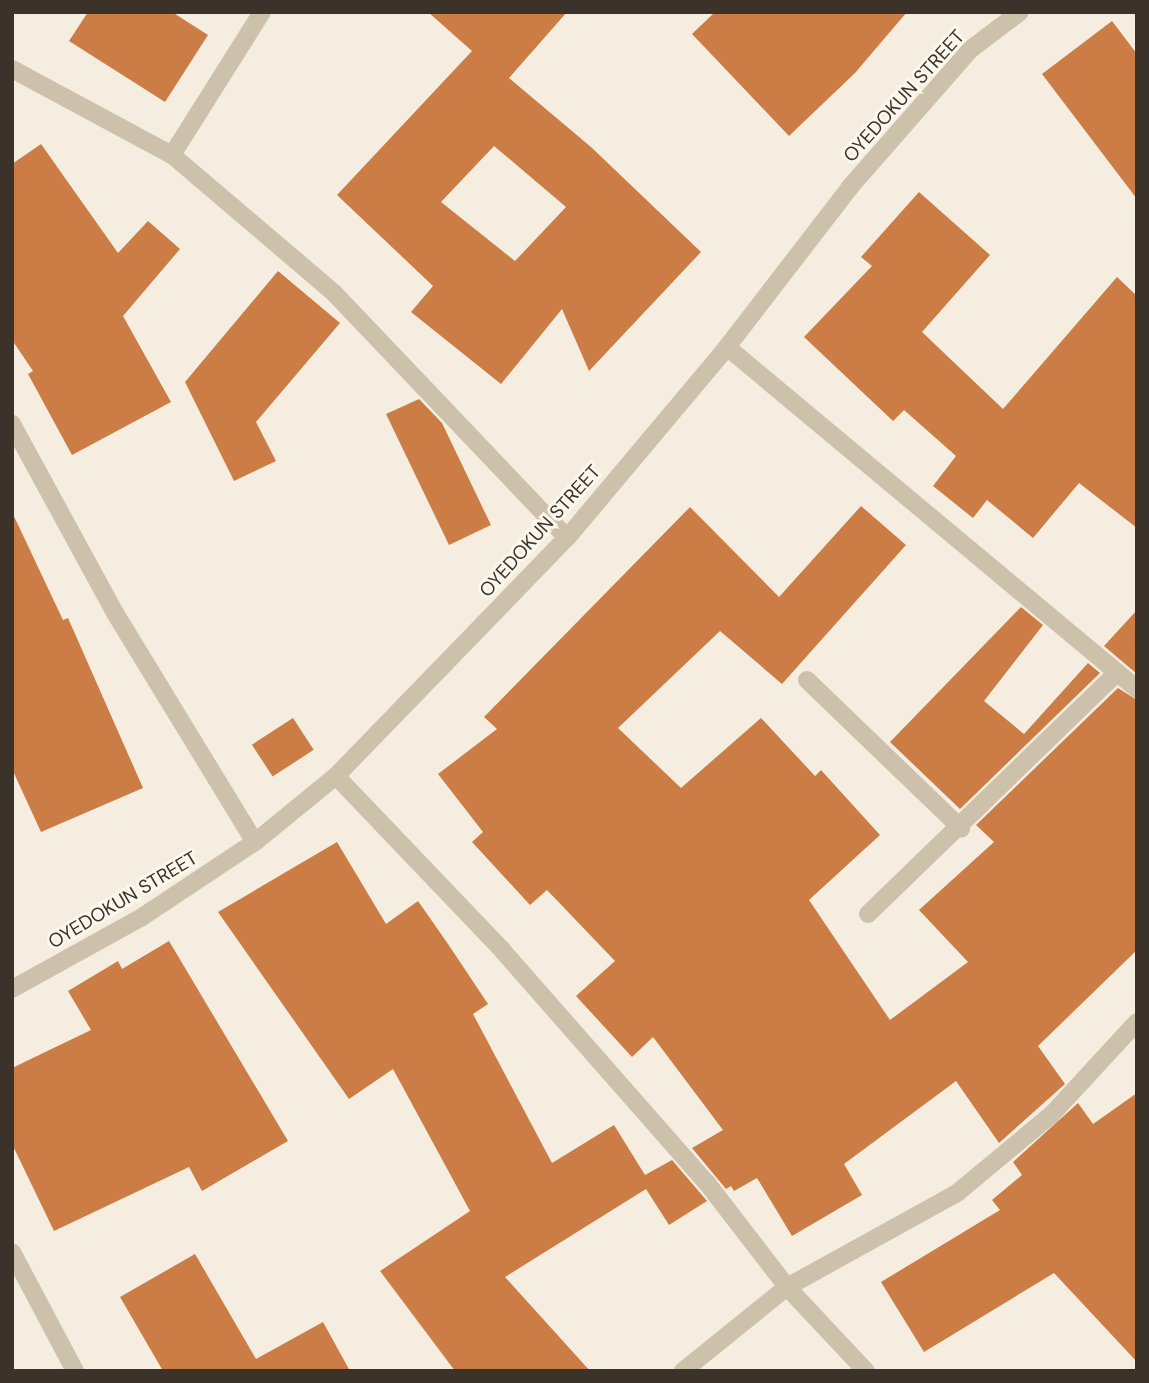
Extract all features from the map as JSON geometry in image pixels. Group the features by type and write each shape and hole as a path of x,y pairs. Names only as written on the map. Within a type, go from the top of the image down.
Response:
{"street":[{"path":"172,155 262,12"},
{"name":"OYEDOKUN STREET","path":"12,989 142,917 255,842 336,776 567,538 727,347 850,187 971,49 1020,12"},
{"path":"12,69 172,155 334,293 567,538"},
{"path":"727,347 1137,689"},
{"path":"12,424 115,613 255,842"},
{"path":"868,914 961,828 1117,673"},
{"path":"807,680 961,828"},
{"path":"336,776 502,950 707,1183 787,1287 866,1371"},
{"path":"683,1371 787,1287 957,1193 1052,1114 1137,1022"},
{"path":"12,1252 75,1371"}],"building":[{"path":"88,12 172,12 208,35 165,102 69,41"},
{"path":"428,12 567,12 509,78 591,147 701,252 589,371 562,309 501,384 411,312 433,286 337,195 472,51","holes":["494,146 566,207 515,261 441,202"]},
{"path":"715,12 907,12 855,73 789,136 692,34"},
{"path":"1112,21 1137,54 1137,199 1042,74"},
{"path":"41,144 118,253 148,221 180,249 123,316 171,402 72,455 28,374 33,371 12,340 12,164"},
{"path":"919,192 990,255 922,332 1003,409 1117,277 1137,296 1137,528 1079,483 1033,538 987,500 973,518 933,486 956,456 904,410 893,421 804,337 872,266 861,257"},
{"path":"278,271 340,323 256,422 276,461 234,481 185,382"},
{"path":"419,399 442,423 491,525 449,545 386,414"},
{"path":"861,506 906,545 782,684 720,631 618,728 681,788 761,718 815,776 821,770 880,835 809,900 890,1020 968,962 919,910 994,842 976,825 1118,688 1137,700 1137,950 1038,1046 1065,1084 999,1143 956,1081 844,1164 862,1195 792,1236 757,1178 734,1191 731,1186 726,1189 692,1148 723,1130 653,1037 632,1057 576,996 615,961 547,890 530,905 472,842 483,832 438,774 497,729 484,717 690,507 779,597"},
{"path":"12,512 63,620 68,618 143,788 41,832 12,769"},
{"path":"1021,607 1043,625 984,701 1024,734 1088,663 1100,673 960,809 890,742"},
{"path":"1137,610 1137,674 1104,646"},
{"path":"293,718 314,750 273,777 252,745"},
{"path":"337,842 386,924 418,901 448,944 488,1004 473,1014 552,1163 614,1125 645,1175 672,1160 707,1201 669,1225 646,1189 505,1277 590,1371 455,1371 380,1271 470,1211 393,1069 349,1099 218,912"},
{"path":"169,941 288,1141 202,1191 189,1167 54,1231 12,1144 12,1068 91,1030 68,991 118,961 122,969"},
{"path":"1137,1093 1137,1362 1054,1273 924,1352 881,1282 1000,1210 992,1200 1022,1175 1013,1162 1078,1103 1093,1124"},
{"path":"195,1254 256,1359 323,1322 350,1371 163,1371 120,1297"}]}
